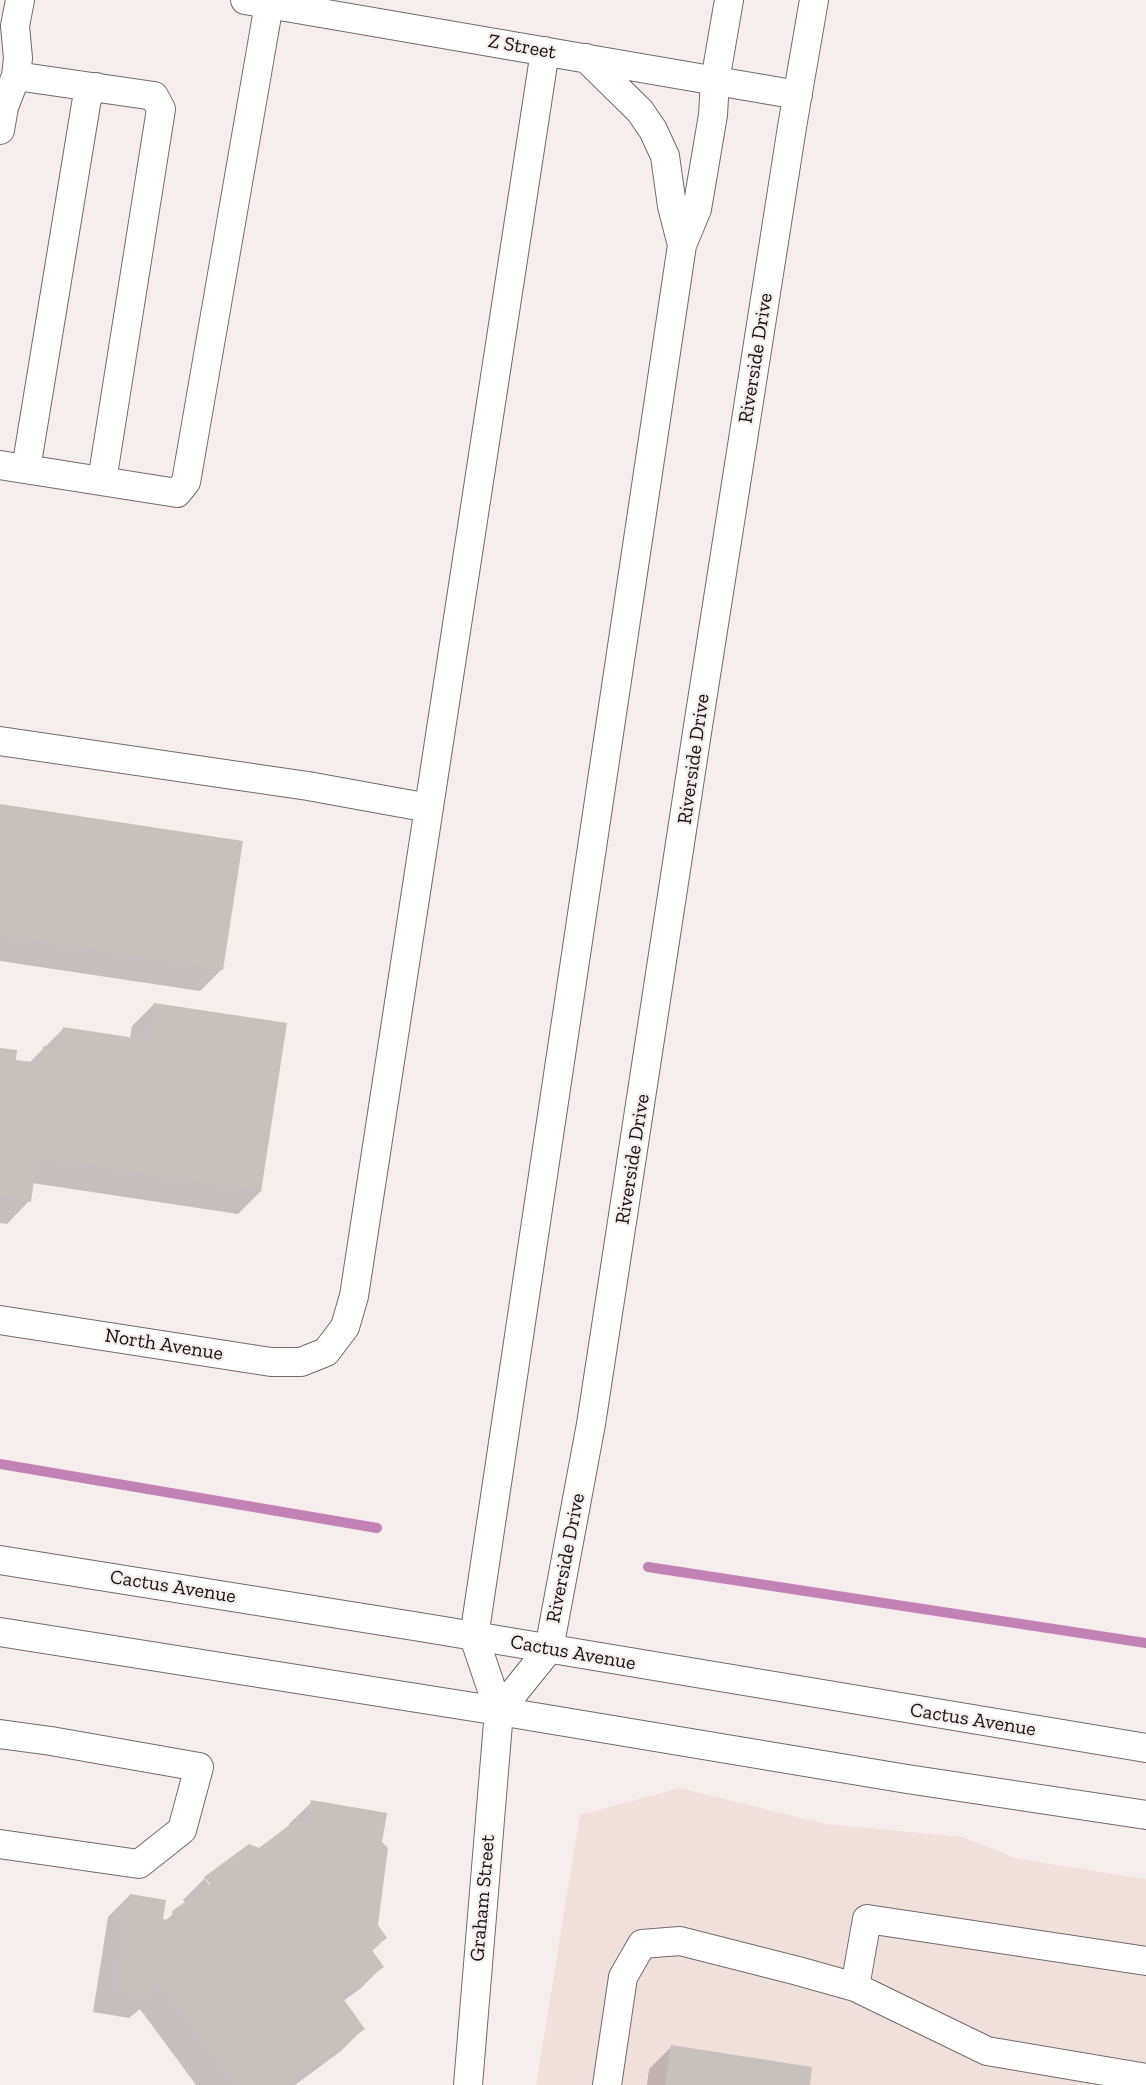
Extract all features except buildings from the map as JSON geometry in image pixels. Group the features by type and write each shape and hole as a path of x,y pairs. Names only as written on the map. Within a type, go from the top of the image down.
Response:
{"street":[{"path":"0,130 4,106 16,76 18,58 16,26 20,0"},
{"path":"499,1711 474,1637 682,245 698,209 729,0"},
{"name":"Riverside Drive","path":"499,1711 549,1649 591,1424 698,726 814,0"},
{"path":"96,87 87,98 13,467 177,493 186,482 257,2"},
{"name":"Z Street","path":"257,2 798,95"},
{"path":"0,741 308,786 429,808 545,51"},
{"path":"586,58 640,111 653,130 665,156 672,206 682,245"},
{"path":"16,76 154,96 161,109 102,481"},
{"name":"North Avenue","path":"0,1320 271,1362 301,1362 326,1352 345,1327 354,1296 429,808"},
{"name":"Cactus Avenue","path":"0,1560 1146,1748"},
{"path":"0,1632 499,1711 907,1779 1146,1815"},
{"name":"Graham Street","path":"468,2085 499,1711"},
{"path":"0,1734 199,1767 182,1830 139,1864 0,1844"},
{"path":"856,1988 867,1919 1146,1961"},
{"path":"607,2085 623,1977 642,1944 680,1941 856,1988 987,2051 1146,2078"}],"shaded area":[{"path":"680,1788 826,1824 963,1837 1018,1859 1146,1879 1146,2085 536,2085 580,1815"}],"waterway":[{"path":"0,1464 377,1528"},
{"path":"648,1567 1146,1643"}]}
